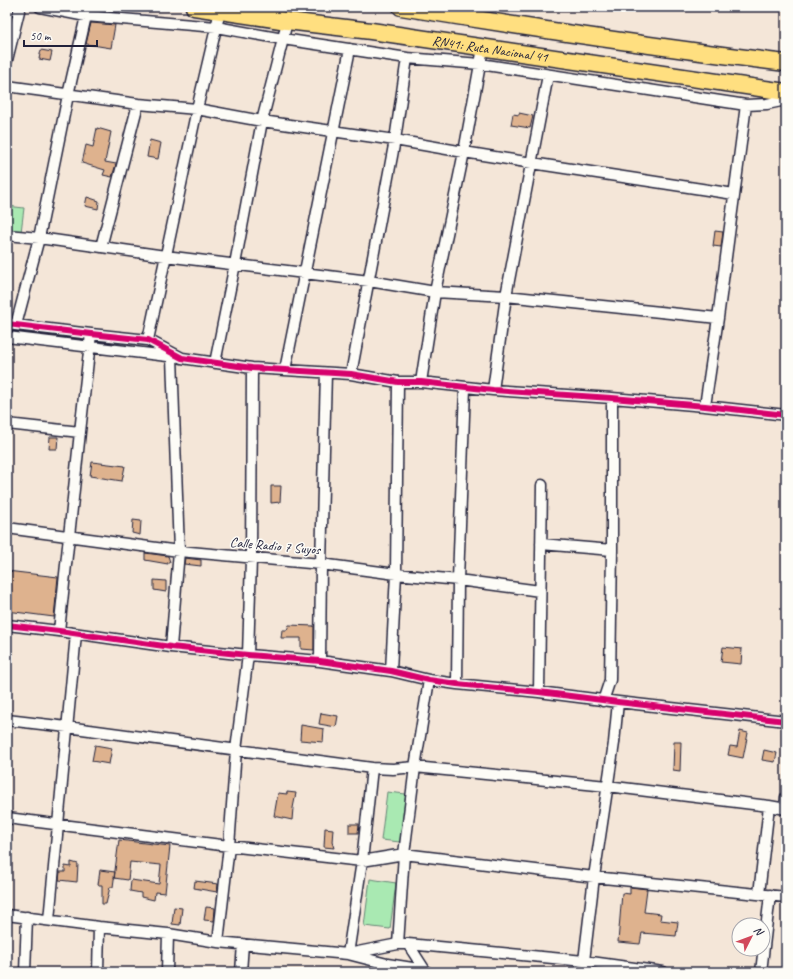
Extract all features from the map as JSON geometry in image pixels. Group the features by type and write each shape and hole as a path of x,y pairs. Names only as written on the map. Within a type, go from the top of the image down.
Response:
{"main road":[{"name":"RN41: Ruta Nacional 41","path":"194,7 287,21 371,31 786,92"},
{"name":"RN41: Ruta Nacional 41","path":"401,7 687,51 786,63"}],"street":[{"path":"7,60 20,7"},
{"path":"40,7 86,16 216,27 350,50 407,58 480,64 746,105 767,104 786,100"},
{"path":"148,340 197,109 220,11"},
{"path":"86,16 68,95 39,238 12,324 148,340 177,358"},
{"path":"215,362 262,120 287,21"},
{"path":"421,382 434,292 464,152 483,48"},
{"path":"286,370 350,50"},
{"path":"352,374 395,140 407,58"},
{"path":"493,390 506,296 548,74"},
{"path":"7,86 138,104 197,109 734,194"},
{"path":"101,247 138,104"},
{"path":"705,406 746,105"},
{"path":"7,235 369,281 434,292 506,296 718,318"},
{"path":"59,631 91,334"},
{"path":"7,337 215,362 252,368 352,374 398,382 421,382 465,388 612,398 786,415"},
{"path":"171,648 179,551 177,358"},
{"path":"218,942 229,846 236,750 248,655 251,559 252,368"},
{"path":"320,661 326,373"},
{"path":"391,672 396,574 398,382"},
{"path":"457,684 458,580 465,388"},
{"path":"602,700 610,680 612,398"},
{"path":"7,424 80,432"},
{"path":"539,692 542,485"},
{"name":"Calle Radio 7 Suyos","path":"7,528 179,551 251,559 321,564 540,590"},
{"path":"541,544 612,550"},
{"path":"7,625 59,631 171,648 320,661 457,684 539,692 786,721"},
{"path":"49,920 76,634"},
{"path":"426,971 403,944 404,854 415,767 429,680"},
{"path":"584,972 594,877 614,743 618,702"},
{"path":"7,720 372,768 393,769 415,767 607,786 785,809 786,797"},
{"path":"348,954 362,861 372,768"},
{"path":"759,894 769,806"},
{"path":"7,818 362,861 404,854 594,877 786,897"},
{"path":"761,972 770,895"},
{"path":"7,915 168,934 218,942 348,954 387,964 426,971"},
{"path":"25,972 27,918"},
{"path":"98,972 99,927"},
{"path":"167,972 168,934"},
{"path":"241,972 243,944"},
{"path":"348,954 403,944 584,961 663,972"}],"green space":[{"path":"7,206 24,208 21,232 7,230"},
{"path":"387,792 406,794 400,842 381,840"},
{"path":"370,879 396,883 390,929 364,926"}],"building":[{"path":"91,23 115,25 111,48 86,44"},
{"path":"41,50 52,52 50,61 39,59"},
{"path":"519,113 533,116 530,128 511,125 513,114 519,115"},
{"path":"97,128 111,132 105,162 116,164 112,177 103,175 105,170 82,163 86,145 93,147"},
{"path":"150,140 161,143 158,159 147,157"},
{"path":"87,197 99,201 98,209 85,206"},
{"path":"715,231 723,232 721,247 713,246"},
{"path":"50,437 58,437 57,449 49,449"},
{"path":"92,462 125,466 122,481 90,476"},
{"path":"271,486 281,486 280,502 271,503"},
{"path":"133,520 141,521 140,535 132,533"},
{"path":"145,553 168,556 170,562 168,562 168,564 145,560"},
{"path":"185,558 201,560 201,566 184,564"},
{"path":"7,571 58,577 54,617 7,611"},
{"path":"154,580 166,581 166,592 154,590"},
{"path":"289,625 314,626 314,650 301,649 301,638 281,638 282,630 287,630"},
{"path":"723,647 742,649 741,664 721,662"},
{"path":"321,713 338,716 336,727 319,724"},
{"path":"301,725 324,729 323,742 300,740"},
{"path":"740,731 748,733 743,758 728,755 730,746 737,747"},
{"path":"674,742 681,742 680,771 673,770"},
{"path":"95,745 112,748 109,764 92,761"},
{"path":"764,750 777,753 775,762 762,760"},
{"path":"287,792 296,793 292,820 274,816 278,793 287,794"},
{"path":"349,824 359,824 358,833 349,833"},
{"path":"325,828 333,829 332,842 334,848 324,847"},
{"path":"119,840 170,846 165,893 155,892 154,900 141,897 141,893 130,891 131,880 159,884 161,865 130,862 128,880 114,878"},
{"path":"71,862 78,864 77,882 59,880 60,872 65,872 65,866 71,867"},
{"path":"100,870 115,872 113,887 110,887 106,904 102,904 102,885 98,885"},
{"path":"195,881 218,884 217,892 194,888"},
{"path":"630,887 647,889 644,912 661,914 660,920 678,922 676,936 642,933 640,944 618,942 622,893 630,894"},
{"path":"174,907 182,908 180,925 172,924"},
{"path":"206,907 215,908 214,921 204,920"}],"cycle path":[{"path":"7,324 148,340 182,358 252,368 351,374 398,382 421,382 493,390 612,398 786,415"},
{"path":"7,625 171,647 320,661 391,671 429,680 457,684 539,692 786,721"}]}
